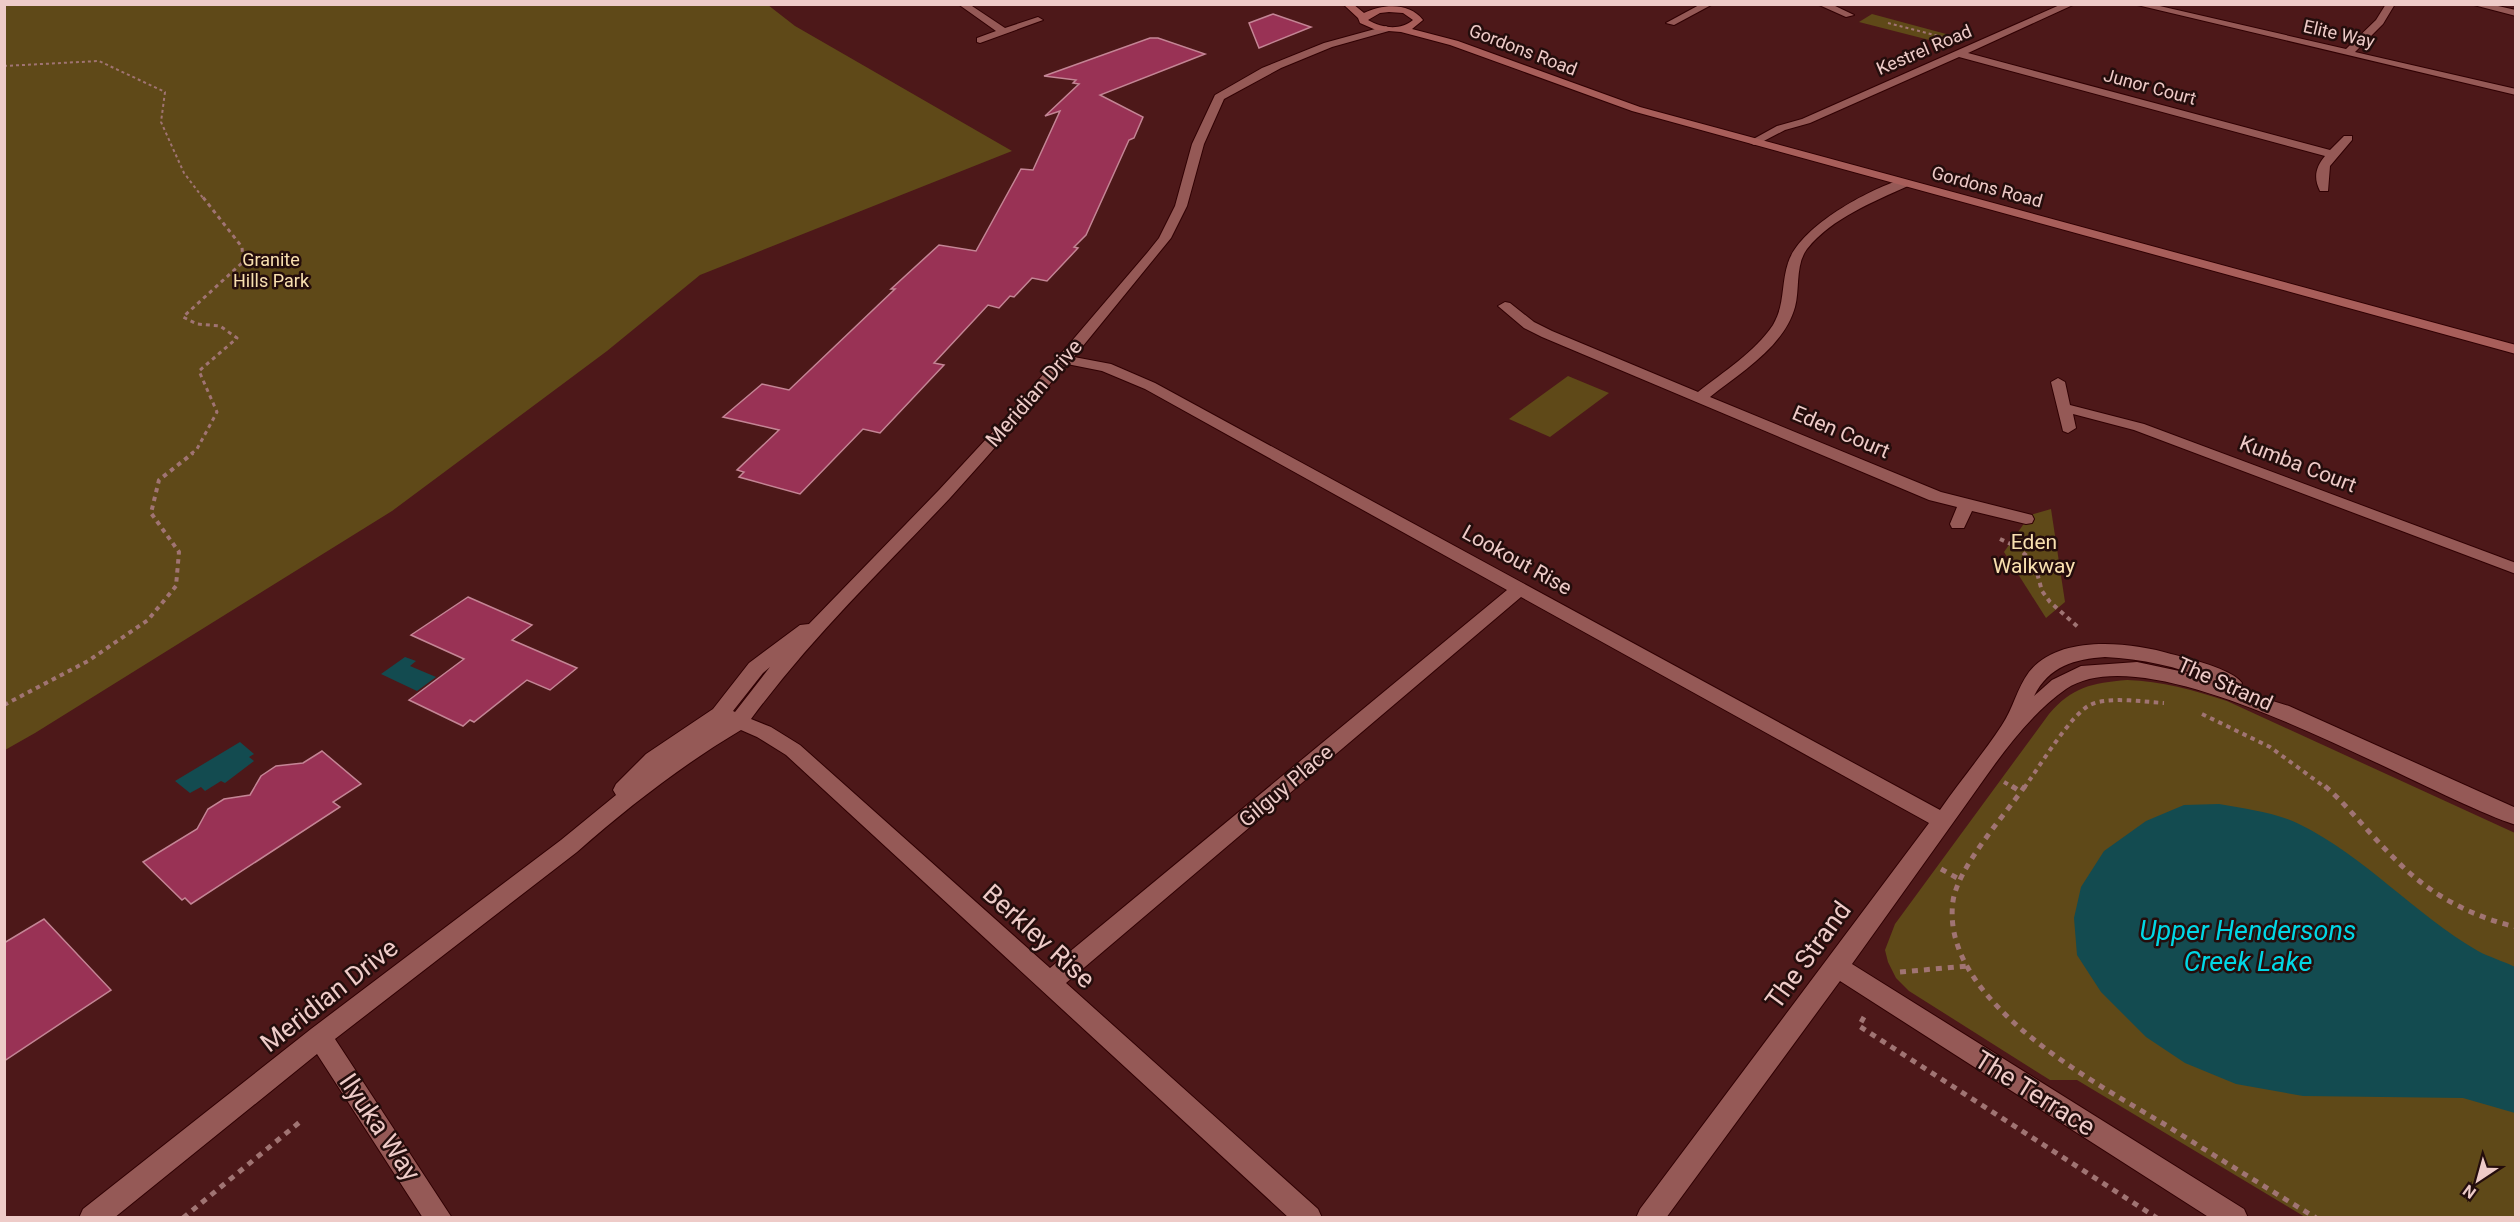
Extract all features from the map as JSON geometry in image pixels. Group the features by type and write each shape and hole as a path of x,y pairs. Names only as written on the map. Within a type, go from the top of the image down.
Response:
{"street":[{"path":"962,4 1004,32"},
{"path":"1347,4 1372,26 1400,29 1417,23"},
{"path":"1361,4 1386,10"},
{"path":"1671,23 1709,4"},
{"path":"1821,4 1850,15"},
{"name":"Kestrel Road","path":"1754,142 1781,128 1806,121 1959,54 2058,7 2071,4"},
{"name":"Elite Way","path":"2137,4 2516,92"},
{"name":"Elite Way","path":"2142,4 2155,8"},
{"path":"2348,53 2380,22 2391,4"},
{"path":"2474,4 2516,13"},
{"path":"1363,19 1372,12 1386,10"},
{"name":"Gordons Road","path":"1386,10 1402,11 1414,15 1418,18 1417,23 1454,43"},
{"name":"Meridian Drive","path":"1328,45 1363,19"},
{"path":"980,40 1038,20"},
{"name":"Meridian Drive","path":"92,1218 320,1037 569,846 602,817 696,747 729,718 771,678 827,615 945,493 1146,264 1165,238 1180,206 1198,144 1219,98 1228,90 1277,66 1328,45 1386,29"},
{"name":"Gordons Road","path":"1400,29 1454,43 1612,102 2516,350"},
{"name":"Junor Court","path":"1959,54 2332,154"},
{"name":"Kestrel Road","path":"1772,147 1806,121"},
{"path":"2324,188 2322,168 2348,138"},
{"path":"1866,199 1881,177"},
{"path":"1699,398 1756,350 1778,328 1788,308 1791,270 1796,255 1804,244 1866,199 1904,183"},
{"name":"Eden Court","path":"1505,306 1517,317 1547,334 1935,496 1966,506 2008,513 2026,519"},
{"name":"Lookout Rise","path":"1064,360 1106,367 1150,386 1941,820"},
{"path":"2058,382 2068,428"},
{"name":"Kumba Court","path":"2064,408 2139,427 2516,568"},
{"path":"1958,524 1966,506"},
{"name":"Gilguy Place","path":"1049,984 1521,588"},
{"name":"The Strand","path":"2012,726 2024,696 2039,673 2053,663 2072,655 2095,651 2135,652 2188,665 2225,680 2293,717 2516,817"},
{"name":"The Strand","path":"1648,1218 1836,967 1941,820 2012,726 2068,679 2081,673 2137,669 2184,678 2293,717"},
{"name":"Berkley Rise","path":"729,718 764,732 793,750 1309,1218"},
{"name":"The Terrace","path":"1836,967 2235,1218"},
{"name":"Ilyuka Way","path":"320,1037 439,1218"}],"path":[{"path":"1888,23 1945,38"},
{"path":"4,66 99,61 165,92 161,122 184,173 242,247 243,262 230,278 195,301 183,317 197,324 220,326 237,338 199,371 217,412 198,449 159,480 152,513 180,552 176,586 148,620 88,661 4,705"},
{"path":"1990,536 2015,546 2034,562 2042,591 2050,602 2077,625 2095,651"},
{"path":"2168,704 2147,701 2090,705 2071,723 1959,879 1953,907 1958,937 1968,966 1996,1007 2029,1038 2059,1060 2316,1218"},
{"path":"2195,711 2244,732 2278,752 2331,791 2417,880 2479,916 2516,927"},
{"path":"183,1218 301,1121"}],"green space":[{"name":"Granite Hills Park","path":"5,4 768,5 795,26 1012,151 700,275 607,351 392,511 5,750"},
{"path":"1872,14 1961,38 1945,44 1859,22"},
{"path":"1568,376 1609,393 1550,437 1509,419"},
{"name":"Eden Walkway","path":"2051,509 2065,602 2046,618 2004,552 2030,515"},
{"path":"2127,680 2177,687 2227,701 2515,833 2515,1217 2305,1217 2077,1080 2050,1080 1909,991 1896,978 1885,950 1895,924 2049,714 2066,698 2084,688"}],"water":[{"path":"405,657 416,661 410,666 436,677 417,691 381,674"},
{"path":"240,742 254,754 249,757 254,761 225,783 221,781 205,791 201,787 190,793 175,781"},
{"name":"Upper Hendersons Creek Lake","path":"2219,804 2280,817 2323,837 2368,868 2455,936 2478,951 2515,967 2515,1113 2463,1098 2303,1096 2236,1084 2185,1063 2146,1037 2101,992 2077,955 2074,918 2081,887 2104,851 2146,821 2184,805"}],"building":[{"path":"1273,14 1311,27 1259,48 1249,23"},
{"path":"1150,38 1158,38 1205,54 1100,95 1143,117 1134,138 1129,140 1086,235 1074,247 1078,248 1047,281 1032,278 1014,297 1010,296 999,308 988,305 934,363 944,365 880,433 863,429 800,494 739,477 744,472 737,470 779,430 723,417 762,384 789,390 939,245 976,251 1021,169 1033,170 1060,111 1045,116 1079,84 1073,83 1076,80 1044,76"},
{"path":"468,597 532,625 512,640 577,668 550,690 527,680 474,722 470,720 463,726 409,700 464,659 411,635"},
{"path":"322,751 361,784 333,802 340,807 191,904 185,898 182,900 143,862 197,829 208,809 224,799 250,795 261,776 276,766 303,763"},
{"path":"44,919 111,990 4,1061 4,943"}]}
